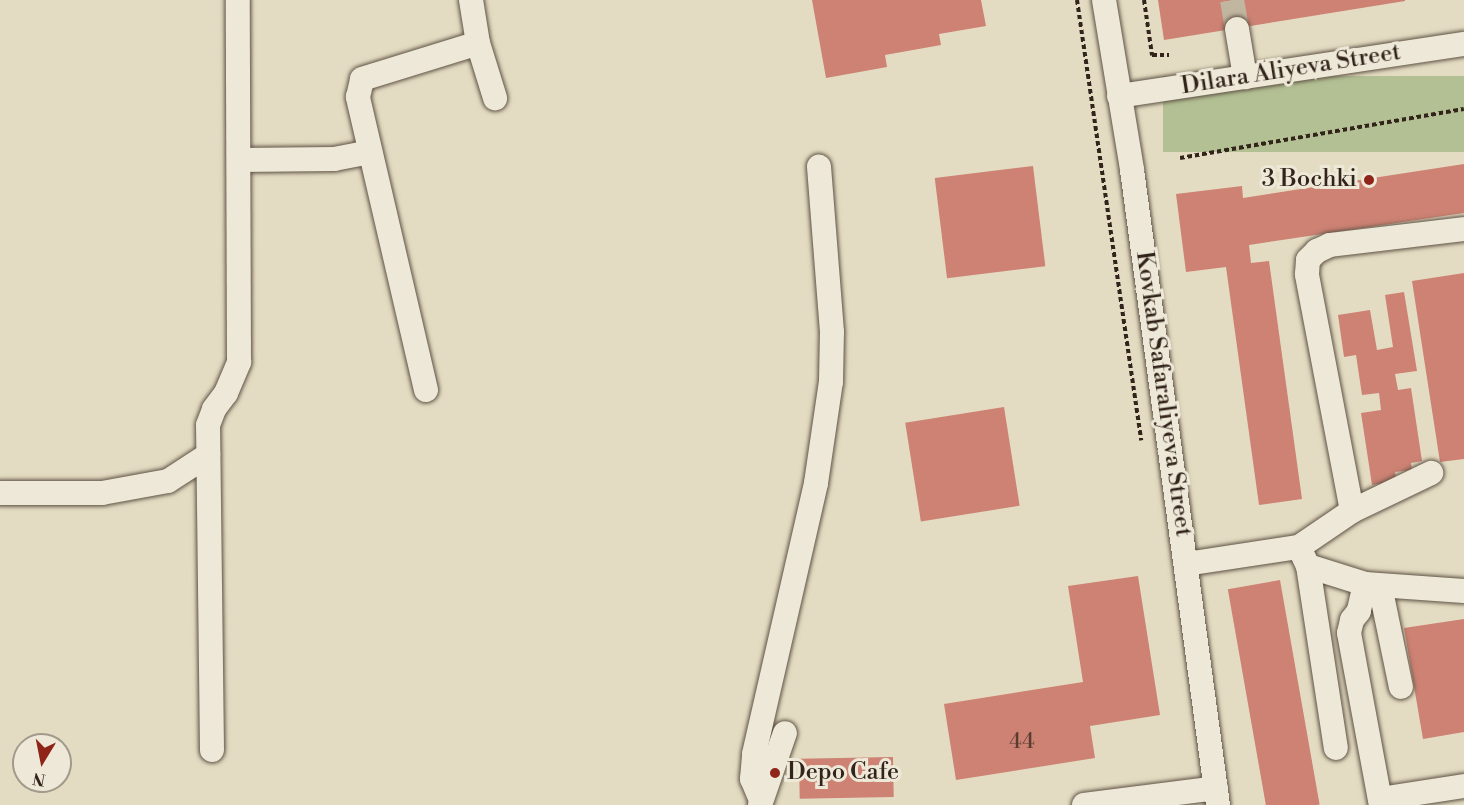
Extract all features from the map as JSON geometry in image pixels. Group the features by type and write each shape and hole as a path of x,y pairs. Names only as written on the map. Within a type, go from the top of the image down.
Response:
{"street":[{"path":"212,750 208,425 214,409 226,393 239,362 238,0"},
{"path":"471,0 478,43 495,98"},
{"name":"Kovkab Safaraliyeva Street","path":"1104,0 1132,170 1217,797"},
{"path":"1237,29 1245,77"},
{"path":"426,390 358,97 362,79 478,43"},
{"name":"Dilara Aliyeva Street","path":"1119,96 1464,44"},
{"path":"240,160 334,159 370,152"},
{"path":"761,802 752,779 754,754 816,483 831,382 832,332 819,167"},
{"path":"1352,511 1307,274 1308,260 1317,251 1330,245 1464,229"},
{"path":"0,493 102,493 168,481 208,455"},
{"path":"1303,556 1352,511 1431,473"},
{"path":"1185,564 1303,556 1373,585 1464,591"},
{"path":"1303,556 1336,748"},
{"path":"1373,585 1401,687"},
{"path":"1373,585 1352,620 1349,633 1381,802 1464,786"},
{"path":"761,802 785,733"},
{"path":"1084,805 1217,797"}],"path":[{"path":"1077,0 1143,447"},
{"path":"1144,0 1152,56 1169,55"},
{"path":"1180,158 1464,109"}],"green space":[{"path":"1163,76 1464,76 1464,152 1163,152"}],"building":[{"path":"812,0 981,0 986,26 939,34 941,45 885,55 887,67 826,78"},
{"path":"1158,0 1405,0 1405,1 1164,40"},
{"path":"1464,164 1464,213 1249,245 1251,263 1269,261 1302,499 1259,505 1226,267 1186,272 1176,194 1242,186 1243,198"},
{"path":"1033,166 1045,266 947,278 935,178"},
{"path":"1464,273 1464,459 1440,462 1412,281"},
{"path":"1404,292 1417,371 1395,374 1398,390 1411,388 1422,461 1411,463 1412,470 1395,472 1397,481 1372,485 1361,413 1381,410 1379,393 1362,395 1356,355 1344,357 1338,315 1370,310 1377,350 1393,347 1385,295"},
{"path":"1004,407 1020,506 921,521 905,423"},
{"path":"1138,576 1160,715 1090,726 1095,758 956,780 944,704 1083,682 1068,586"},
{"path":"1280,580 1320,805 1266,805 1228,589"},
{"path":"1464,619 1464,732 1423,739 1404,628"},
{"path":"893,757 894,797 800,799 799,759"}],"tunnel":[{"path":"1232,0 1237,29"}],"place":[{"name":"3 Bochki","path":"1369,180"},
{"name":"Depo Cafe","path":"775,773"}]}
